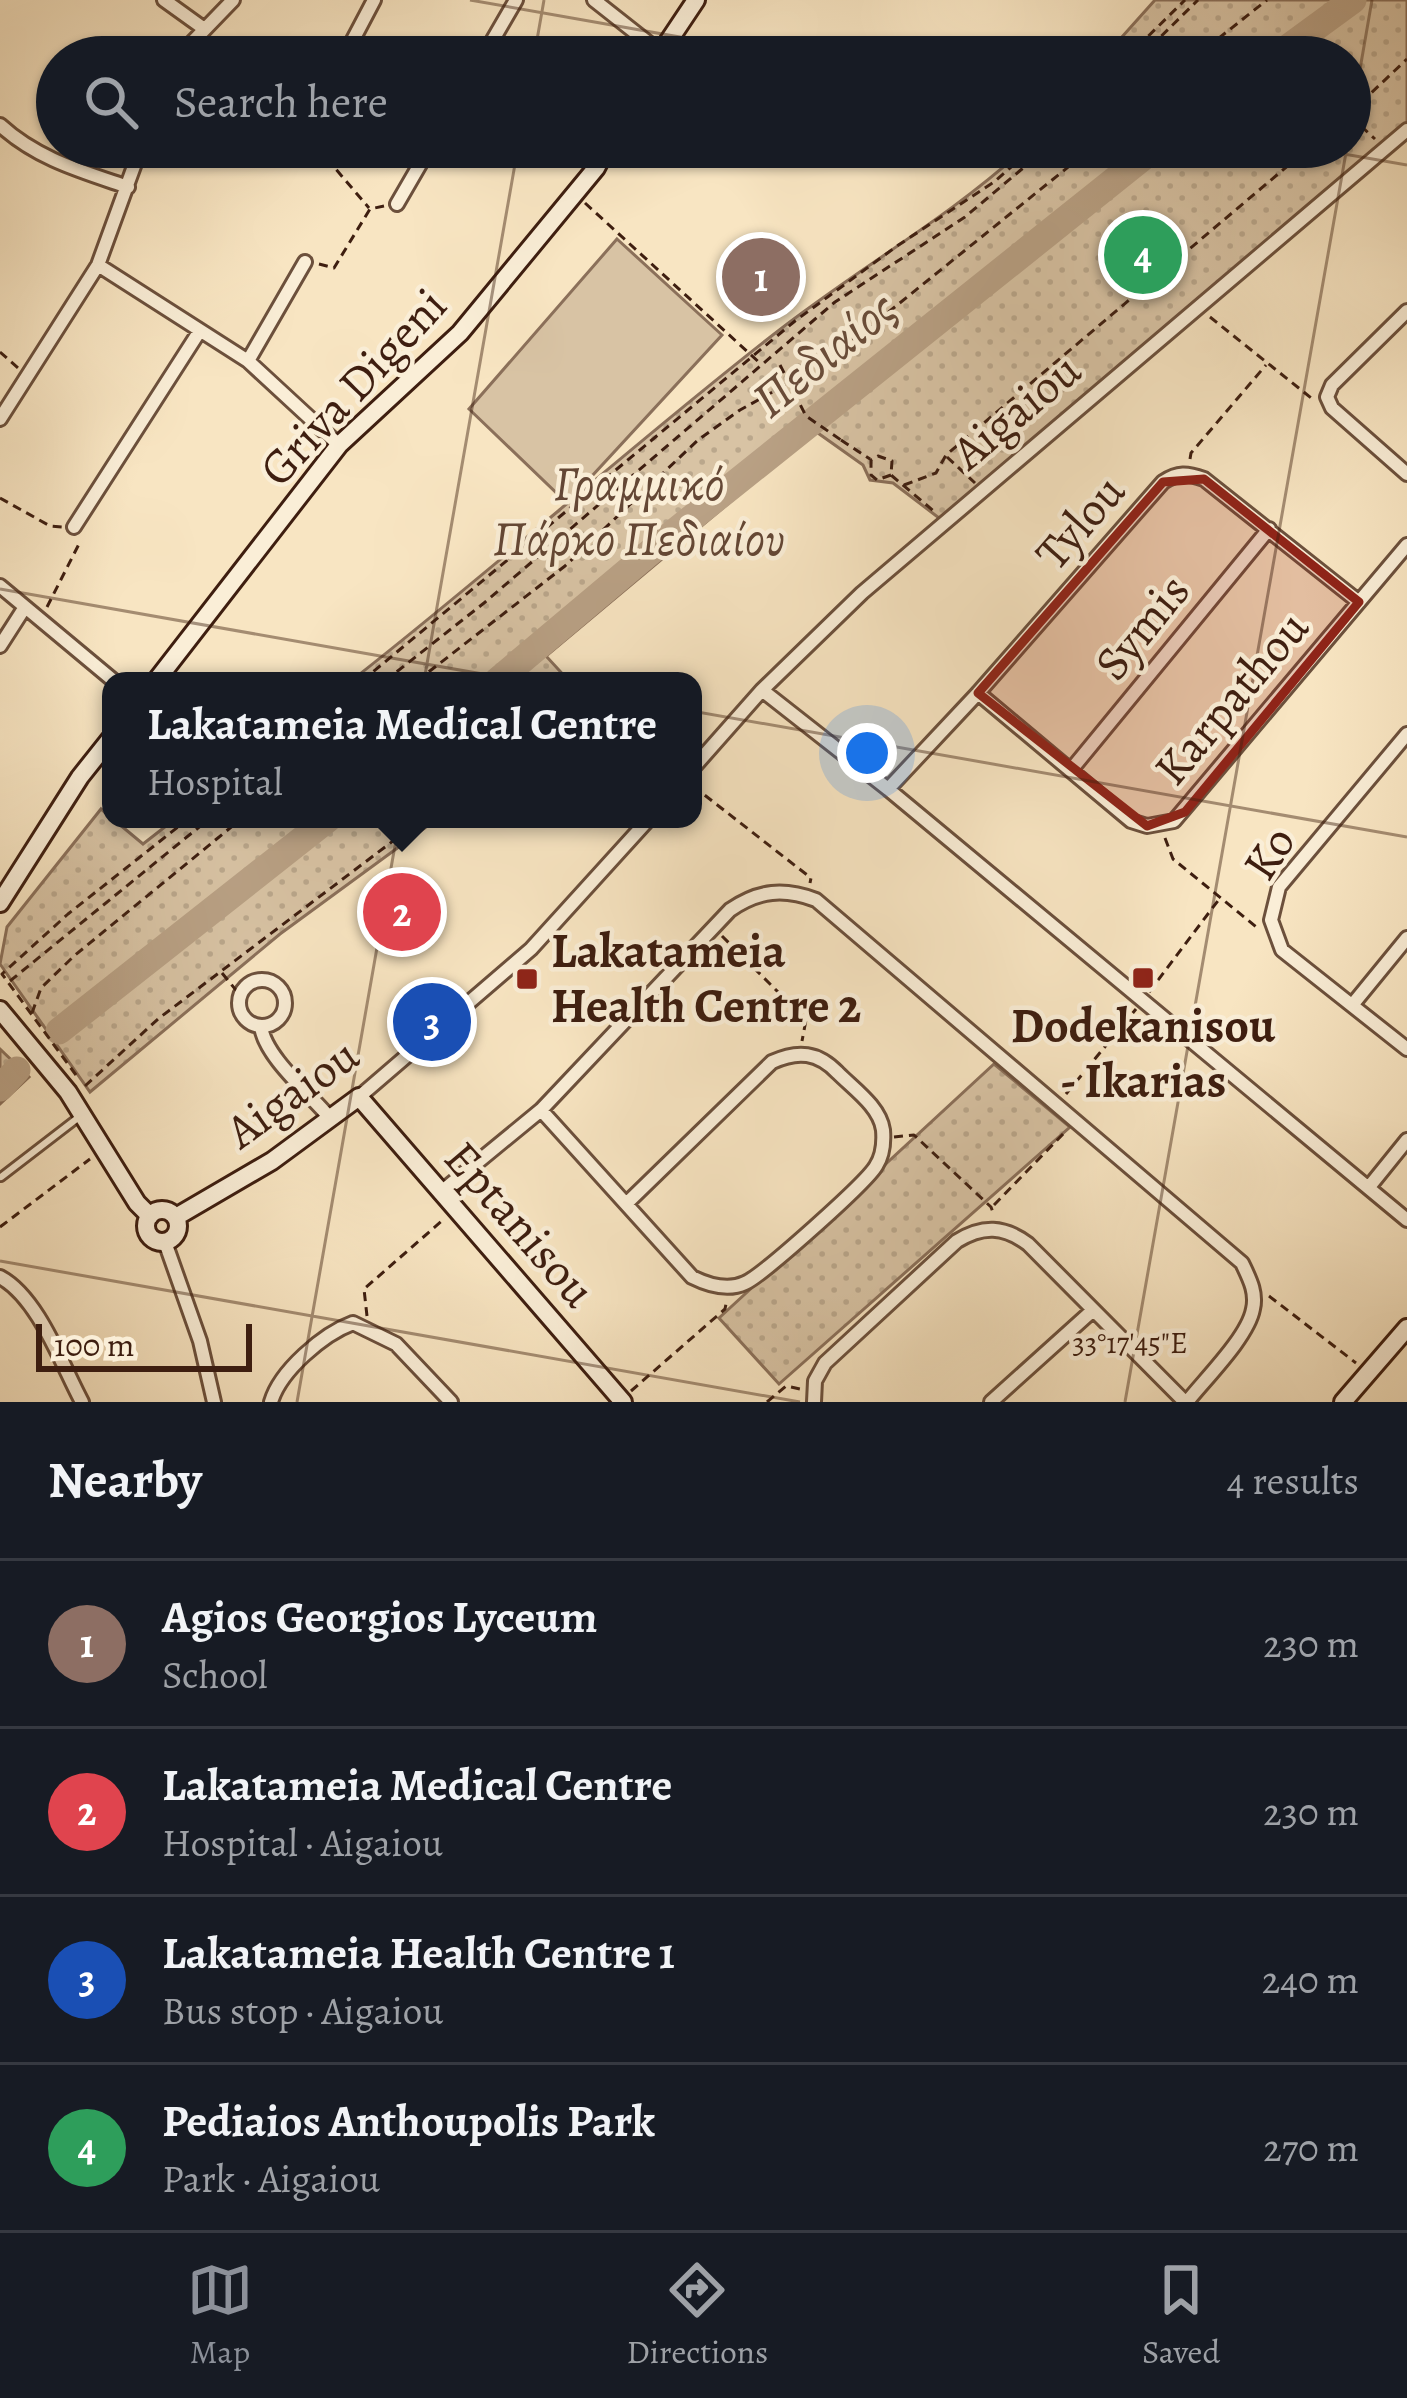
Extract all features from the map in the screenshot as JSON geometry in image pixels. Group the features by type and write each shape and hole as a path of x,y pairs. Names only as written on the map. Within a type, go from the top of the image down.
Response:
{"street":[{"path":"164,0 203,28"},
{"path":"196,36 232,0"},
{"path":"355,36 374,0"},
{"path":"495,36 516,0"},
{"path":"594,0 637,36"},
{"path":"671,36 696,0"},
{"path":"0,125 36,152"},
{"name":"Aigaiou","path":"1371,160 1407,130"},
{"path":"73,168 128,187"},
{"path":"0,419 98,265 134,168"},
{"path":"397,204 418,168"},
{"name":"Griva Digeni","path":"163,672 339,445 460,333 593,168"},
{"name":"Aigaiou","path":"702,758 762,690 862,593 1362,168"},
{"path":"248,362 305,262"},
{"path":"98,265 248,362 339,445"},
{"path":"1407,311 1332,385 1328,402 1407,474"},
{"path":"74,527 199,332"},
{"name":"Tylou","path":"888,789 1174,475 1189,473 1204,479 1359,602"},
{"name":"Symis","path":"1071,770 1269,529"},
{"name":"Karpathou","path":"978,693 1131,821 1160,825 1185,812 1359,602 1402,561 1407,545"},
{"path":"0,586 103,672"},
{"path":"0,646 25,607"},
{"path":"762,690 1407,1220"},
{"name":"Ko","path":"1407,734 1280,886 1271,920 1282,950 1407,1049"},
{"path":"0,904 102,749"},
{"name":"Aigaiou","path":"176,1217 272,1161 359,1097 531,950 641,828"},
{"path":"440,1193 541,1110 712,926 745,900 788,892 807,897 1222,1242 1242,1263 1253,1294 1253,1311 1242,1330 1186,1402 1028,1244 998,1228 972,1232 957,1240 825,1363 814,1397"},
{"path":"1353,1004 1407,938"},
{"path":"265,980 284,993 282,1016 261,1026 243,1016 240,994 249,983 265,980"},
{"path":"0,1010 82,1114 137,1203 150,1216"},
{"path":"261,1026 270,1052 330,1118"},
{"path":"541,1110 692,1277 730,1286 748,1282 868,1176 878,1164 883,1138 878,1114 830,1064 808,1053 772,1062 626,1204"},
{"name":"Eptanisou","path":"359,1097 622,1401"},
{"path":"1369,1187 1407,1140"},
{"path":"150,1216 162,1210 176,1217 177,1232 165,1242"},
{"path":"150,1216 147,1233 165,1242"},
{"path":"165,1242 200,1341 214,1402"},
{"path":"0,1277 32,1307 82,1402"},
{"path":"991,1402 1092,1311"},
{"path":"271,1400 276,1387 332,1331 352,1323 396,1344 451,1402"},
{"path":"1342,1402 1407,1328"}],"lane":[{"path":"1,1177 82,1114"}],"path":[{"path":"1148,36 1185,0"},
{"path":"1161,36 1198,0"},
{"path":"1222,36 1267,0"},
{"path":"1371,94 1407,59"},
{"path":"1371,134 1385,148"},
{"path":"335,168 370,209"},
{"path":"373,672 753,357 897,246 1010,168"},
{"path":"396,672 484,603 835,302 965,217 1023,168"},
{"path":"429,672 565,566 698,440 870,327 1067,168"},
{"path":"904,485 936,473 946,455 1285,168"},
{"path":"575,194 762,365"},
{"path":"305,262 334,268 370,209 397,204"},
{"path":"1198,308 1313,401 1328,402"},
{"path":"0,352 28,377"},
{"path":"774,356 806,416 871,460 886,456 894,468 891,476 885,480 871,475 871,460"},
{"path":"1189,473 1191,453 1268,364"},
{"path":"946,455 983,490"},
{"path":"891,476 946,522"},
{"path":"0,498 50,526 74,527 81,546 40,619"},
{"path":"702,794 811,878 807,897"},
{"path":"1160,825 1173,859 1259,930 1273,934"},
{"path":"177,828 68,914 2,974 85,1087 158,1019 410,828"},
{"path":"8,983 198,828"},
{"path":"32,1015 41,988 74,956 230,828"},
{"path":"712,926 806,1020 800,1054"},
{"path":"221,972 240,994"},
{"path":"992,1208 1077,1120"},
{"path":"883,1138 914,1135 992,1208 998,1228"},
{"path":"0,1226 94,1156"},
{"path":"368,1328 364,1289 454,1209"},
{"path":"622,1401 725,1309 730,1286"},
{"path":"1253,1294 1270,1297 1367,1372"},
{"path":"767,1402 786,1386 814,1397"}],"highlighted area":[{"path":"1204,479 1359,602 1185,812 1147,826 978,693 1163,482"}],"green space":[{"path":"1155,0 1407,0 1407,124 1371,155 1371,36 1123,36"},
{"name":"Γραμμικό Πάρκο Πεδιαίου","path":"1002,168 1356,168 943,521 893,483 870,480 863,465 815,431 546,656 561,672 362,672 769,338"},
{"path":"617,239 722,335 567,503 469,409"},
{"path":"101,809 102,828 124,828 143,844 163,828 425,828 280,934 90,1092 0,964 7,927"},
{"path":"0,1049 29,1077 0,1104"},
{"path":"994,1064 1070,1127 779,1384 719,1318"}],"waterway":[{"name":"Πεδιαίος","path":"1304,36 1353,0"},
{"name":"Πεδιαίος","path":"508,672 673,533 1130,168"},
{"name":"Πεδιαίος","path":"59,1031 317,828"},
{"name":"Πεδιαίος","path":"0,1088 17,1070"}],"place":[{"name":"Pediaios Anthoupolis Park","path":"1143,255"},
{"name":"Agios Georgios Lyceum","path":"761,277"},
{"name":"Lakatameia Medical Centre","path":"402,912"},
{"name":"Dodekanisou - Ikarias","path":"1143,978"},
{"name":"Lakatameia Health Centre 2","path":"527,979"},
{"name":"Lakatameia Health Centre 1","path":"432,1022"}]}
